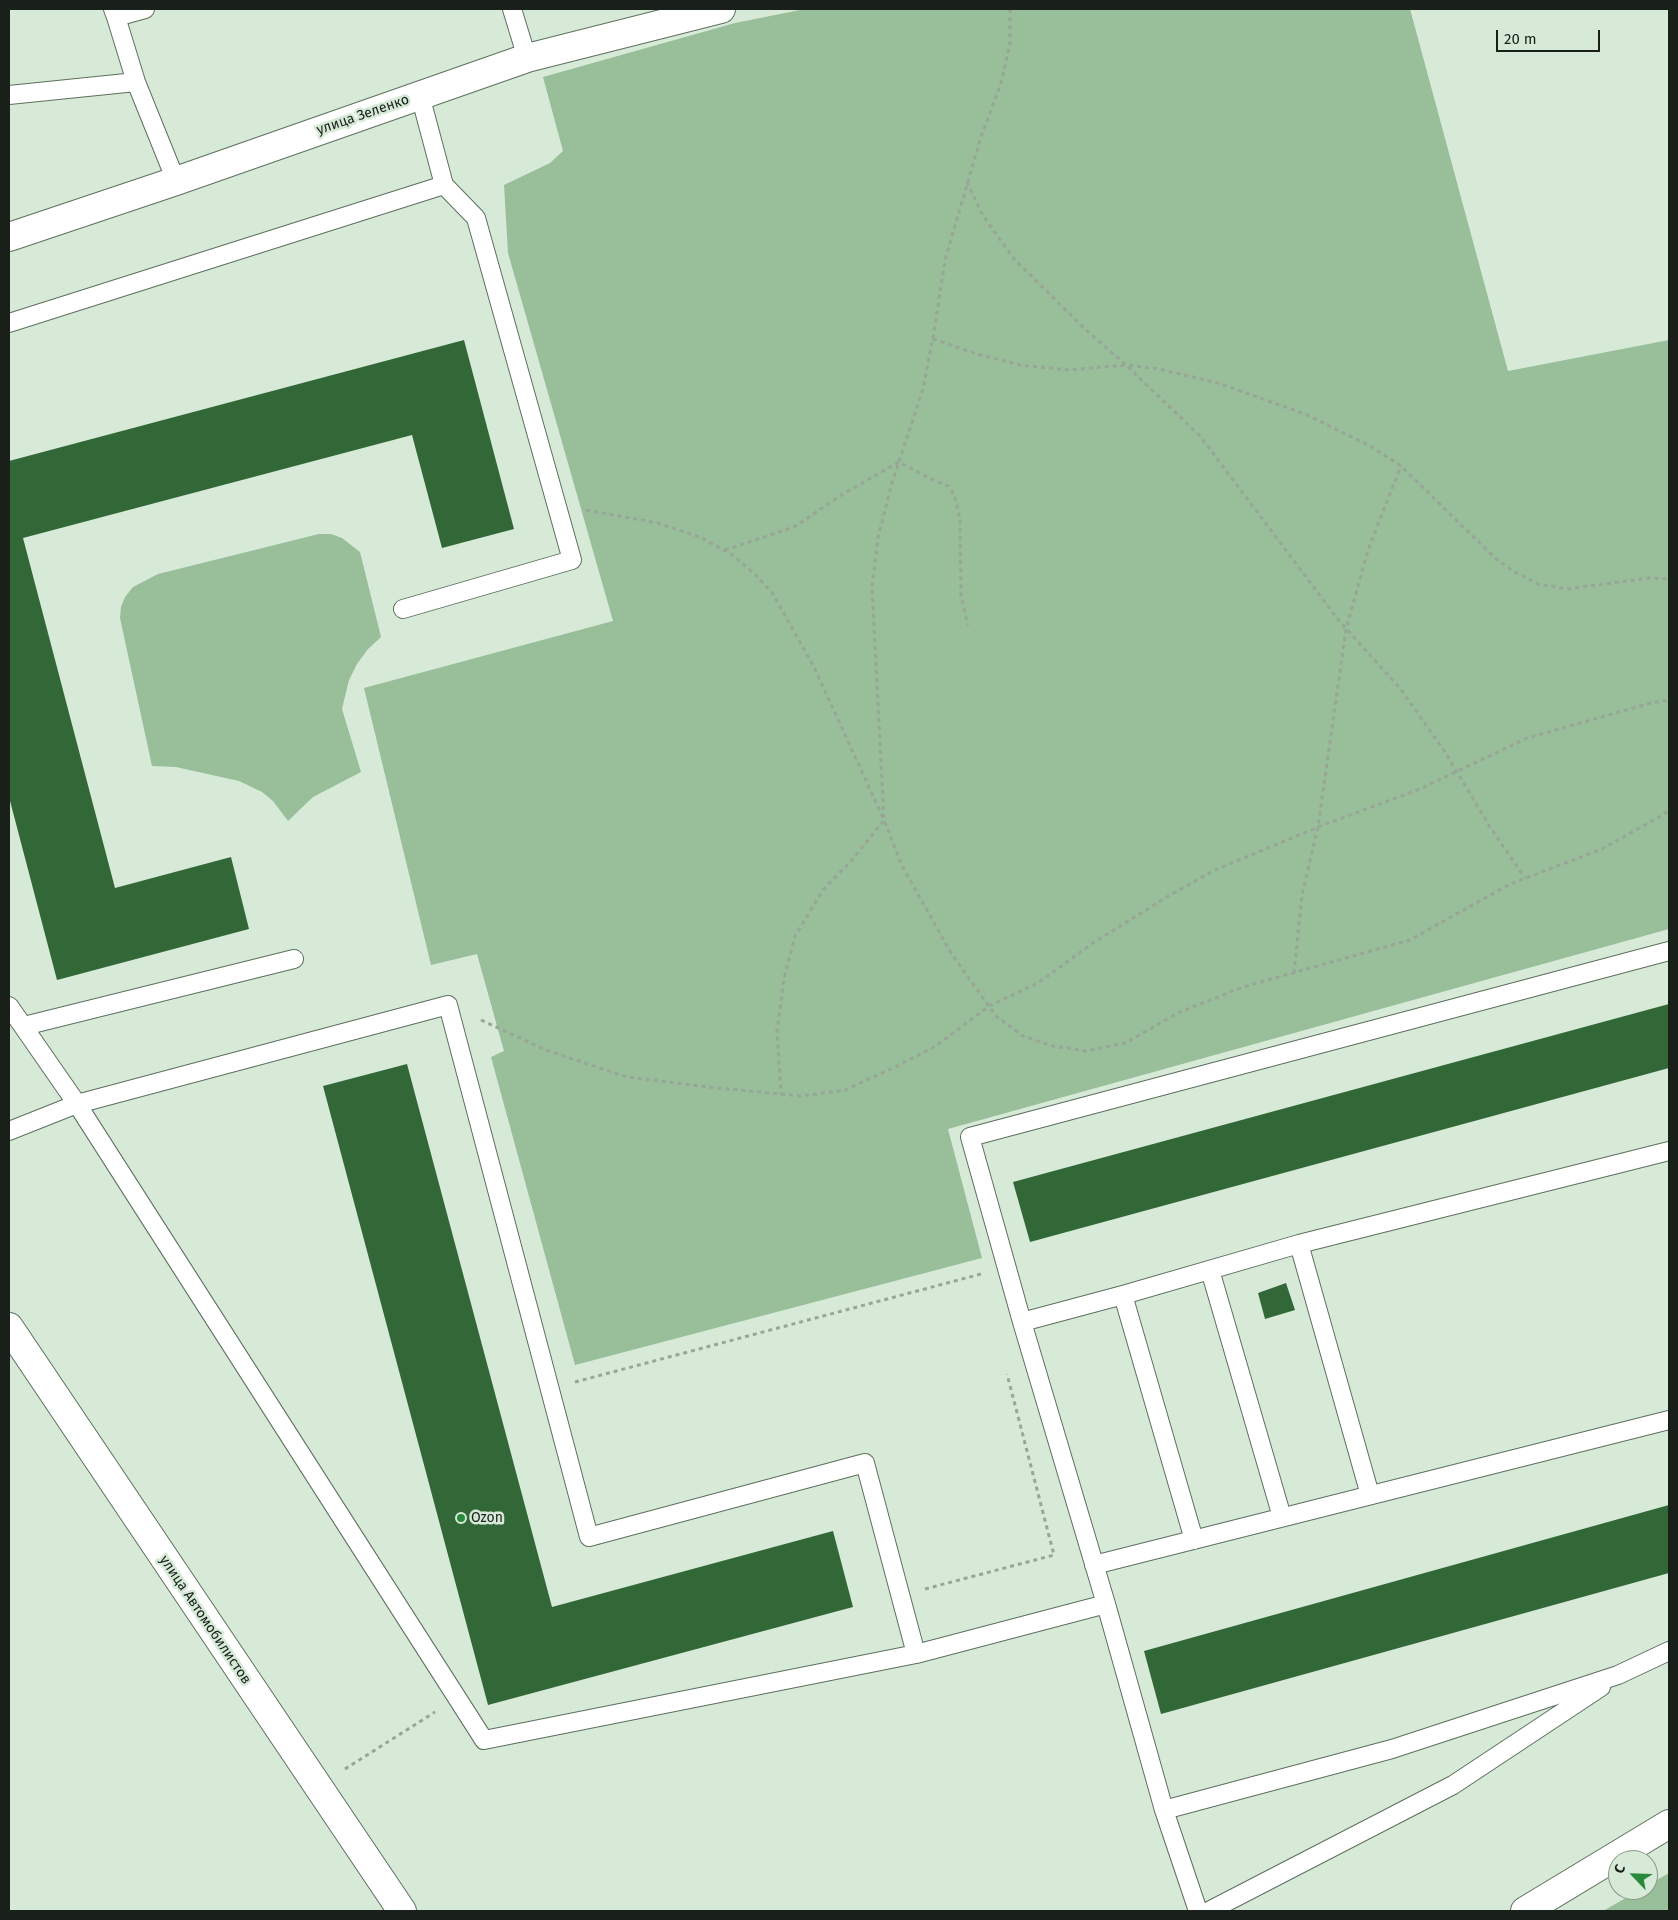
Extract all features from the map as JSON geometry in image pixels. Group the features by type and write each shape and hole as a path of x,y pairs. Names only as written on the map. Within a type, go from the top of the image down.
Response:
{"street":[{"name":"улица Зеленко","path":"9,237 176,181 527,58 721,9"},
{"name":"улица Автомобилистов","path":"9,1327 402,1911"},
{"path":"1525,1911 1669,1824"}],"lane":[{"path":"145,9 114,13 136,82 176,181"},
{"path":"512,9 527,58"},
{"path":"9,95 136,82"},
{"path":"403,609 572,560 476,218 444,185 420,95"},
{"path":"9,323 444,185"},
{"path":"1198,1911 1164,1810 970,1137 1669,951"},
{"path":"24,1026 294,959"},
{"path":"9,1131 76,1104 448,1005 589,1537 865,1463 916,1654"},
{"path":"9,1006 76,1104 484,1740 916,1654 1106,1604"},
{"path":"1022,1322 1122,1296 1299,1244 1669,1151"},
{"path":"1299,1244 1370,1495"},
{"path":"1210,1270 1282,1518"},
{"path":"1122,1296 1194,1540"},
{"path":"1094,1565 1669,1420"},
{"path":"1209,1911 1453,1785 1618,1675 1669,1650"},
{"path":"1164,1810 1392,1749 1618,1675"}],"path":[{"path":"781,1094 777,1030 784,979 795,936 823,890 852,860 884,820 872,587 878,537 892,483 923,390 933,339 944,260 967,182 1001,83 1010,44 1010,9"},
{"path":"967,182 984,216 1015,260 1086,330 1126,365 1200,436 1346,629 1399,687 1445,752 1490,827 1525,878"},
{"path":"933,339 976,354 1020,365 1069,370 1126,365 1159,369 1218,383 1305,414 1372,447 1400,466 1496,559 1513,571 1538,584 1567,589 1649,578 1669,579"},
{"path":"725,550 794,527 843,494 899,462"},
{"path":"899,462 948,486 954,494 960,519 961,596 968,625"},
{"path":"1294,973 1302,895 1318,827 1346,629 1368,550 1400,466"},
{"path":"556,504 657,523 700,537 725,550 756,574 773,594 815,669 884,820 901,864 951,953 996,1016 1022,1036 1053,1046 1086,1051 1125,1043 1180,1012 1244,987 1410,940 1510,884 1602,848 1669,810"},
{"path":"448,1005 546,1050 627,1076 707,1087 802,1096 844,1090 936,1046 990,1006 1038,983 1093,943 1185,886 1215,870 1318,827 1420,788 1527,738 1651,703 1669,700"},
{"path":"550,1388 980,1274 983,1284"},
{"path":"900,1596 1054,1555 1005,1368"},
{"path":"317,1787 457,1698"}],"green space":[{"path":"805,9 1410,9 1508,371 1669,340 1669,929 948,1129 982,1258 575,1365 491,1057 504,1051 477,954 431,965 364,688 613,621 508,253 504,185 550,163 563,151 543,77 735,23"},
{"path":"319,534 331,534 342,538 360,552 381,637 368,649 357,664 349,680 342,709 361,772 313,797 288,821 273,801 262,792 239,781 176,767 152,766 120,618 121,607 125,597 133,587 158,574"},
{"path":"1669,1873 1669,1911 1603,1911 1622,1900 1658,1900 1658,1879"}],"building":[{"path":"464,340 514,529 442,548 412,435 23,538 115,888 231,857 249,929 57,980 9,797 9,461"},
{"path":"1669,1004 1669,1068 1030,1242 1013,1182"},
{"path":"407,1064 552,1607 833,1531 853,1607 488,1705 323,1086"},
{"path":"1286,1283 1295,1310 1265,1319 1258,1293"},
{"path":"1669,1505 1669,1573 1161,1714 1144,1651"}],"place":[{"name":"Ozon","path":"461,1518"}]}
